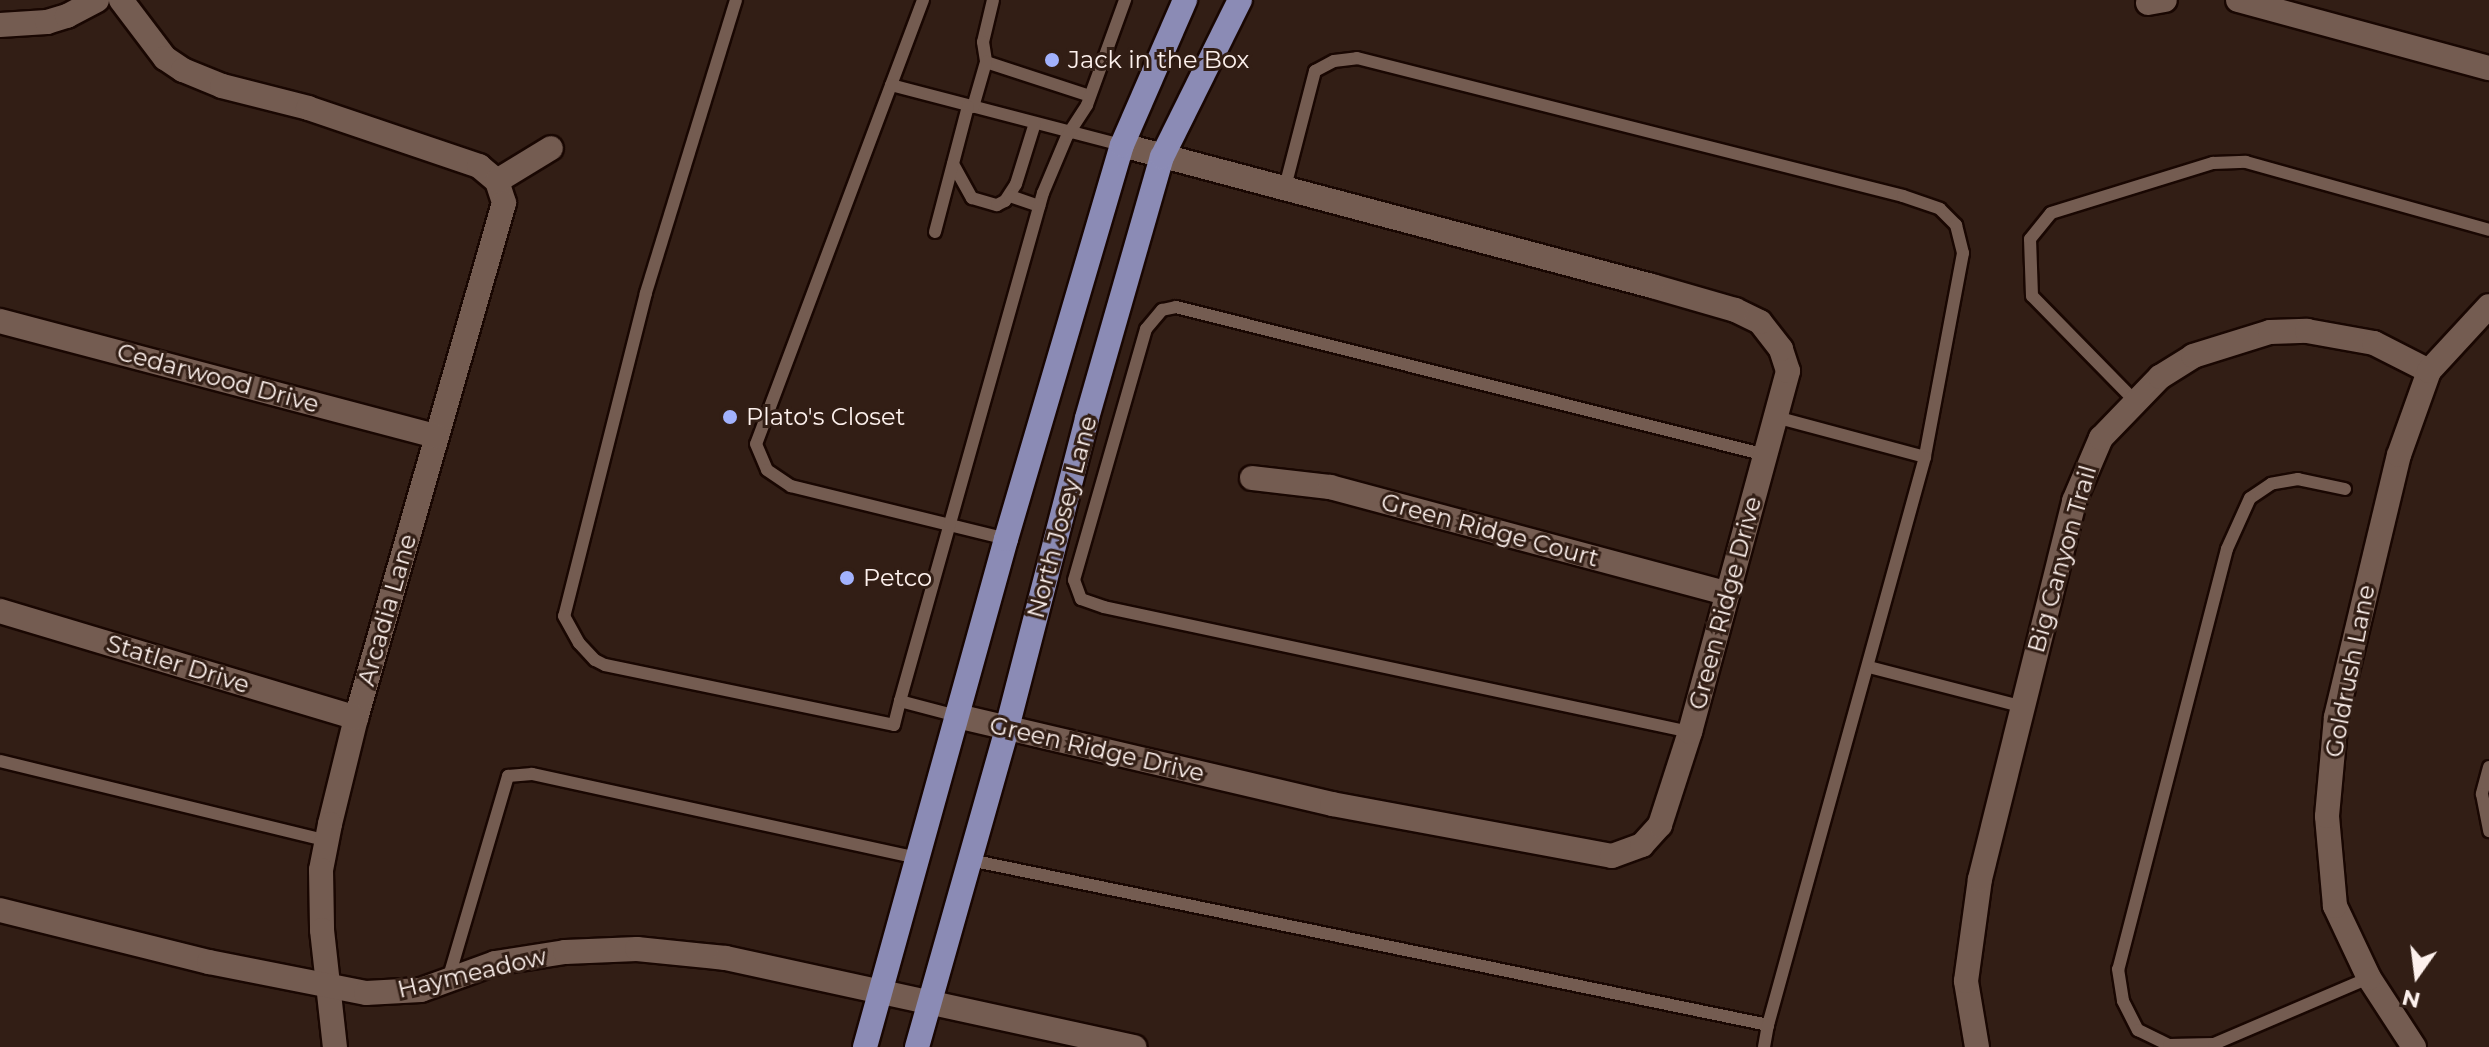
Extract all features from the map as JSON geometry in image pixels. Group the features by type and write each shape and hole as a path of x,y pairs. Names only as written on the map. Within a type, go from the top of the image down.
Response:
{"main road":[{"name":"North Josey Lane","path":"865,1047 1006,539 1122,145 1185,0"},
{"name":"North Josey Lane","path":"917,1047 1007,728 1087,418 1162,157 1240,0"}],"street":[{"path":"0,25 47,22 67,16 97,0"},
{"path":"121,0 165,58 183,70 222,86 308,108 457,157 479,166 497,181 551,148"},
{"path":"2238,0 2489,68"},
{"name":"Green Ridge Drive","path":"957,716 1332,804 1612,856 1642,845 1660,825 1690,732 1788,371 1781,349 1760,322 1735,310 1122,145"},
{"name":"Arcadia Lane","path":"335,1047 322,930 321,870 356,718 504,203 497,181"},
{"name":"Goldrush Lane","path":"2414,1047 2369,978 2335,906 2327,816 2336,717 2399,455 2429,371 2489,306"},
{"name":"Cedarwood Drive","path":"0,321 436,436"},
{"name":"Big Canyon Trail","path":"1977,1047 1966,981 1980,879 2020,706 2085,473 2101,438 2160,377 2193,356 2232,341 2270,332 2307,331 2362,340 2429,371"},
{"name":"Green Ridge Court","path":"1252,478 1330,487 1726,593"},
{"name":"Statler Drive","path":"0,611 356,718"},
{"name":"Haymeadow","path":"0,910 329,988 393,993 421,990 495,963 565,952 637,949 726,958 879,994 930,1001 1134,1047"}],"lane":[{"path":"736,0 646,293 564,616 579,643 595,660 605,665 894,725 1039,206 1069,132 1090,96 1125,0"},
{"path":"923,0 756,444 767,470 791,486 1006,539"},
{"path":"935,232 986,62 983,42 993,0"},
{"path":"1285,187 1315,71 1334,61 1357,58 1888,192 1940,209 1956,225 1963,253 1925,457 1764,1047"},
{"path":"986,62 1090,96"},
{"path":"891,85 1122,145"},
{"path":"953,164 967,191 979,202 997,205 1010,196 1035,123"},
{"path":"2135,401 2032,296 2030,239 2051,213 2213,163 2246,162 2489,230"},
{"path":"1010,196 1039,206"},
{"path":"1690,732 1104,607 1081,599 1074,580 1146,329 1162,310 1176,307 1766,455"},
{"path":"1776,417 1925,457"},
{"path":"2345,489 2298,479 2271,484 2250,498 2227,549 2118,969 2123,1001 2138,1030 2169,1045 2214,1044 2369,978"},
{"path":"1869,667 2020,706"},
{"path":"900,701 957,716"},
{"path":"0,761 327,841"},
{"path":"2489,767 2482,794 2489,831"},
{"path":"448,980 508,776 532,774 917,858"},
{"path":"970,860 1768,1025"}],"place":[{"name":"Jack in the Box","path":"1052,60"},
{"name":"Plato's Closet","path":"730,417"},
{"name":"Petco","path":"847,578"}]}
